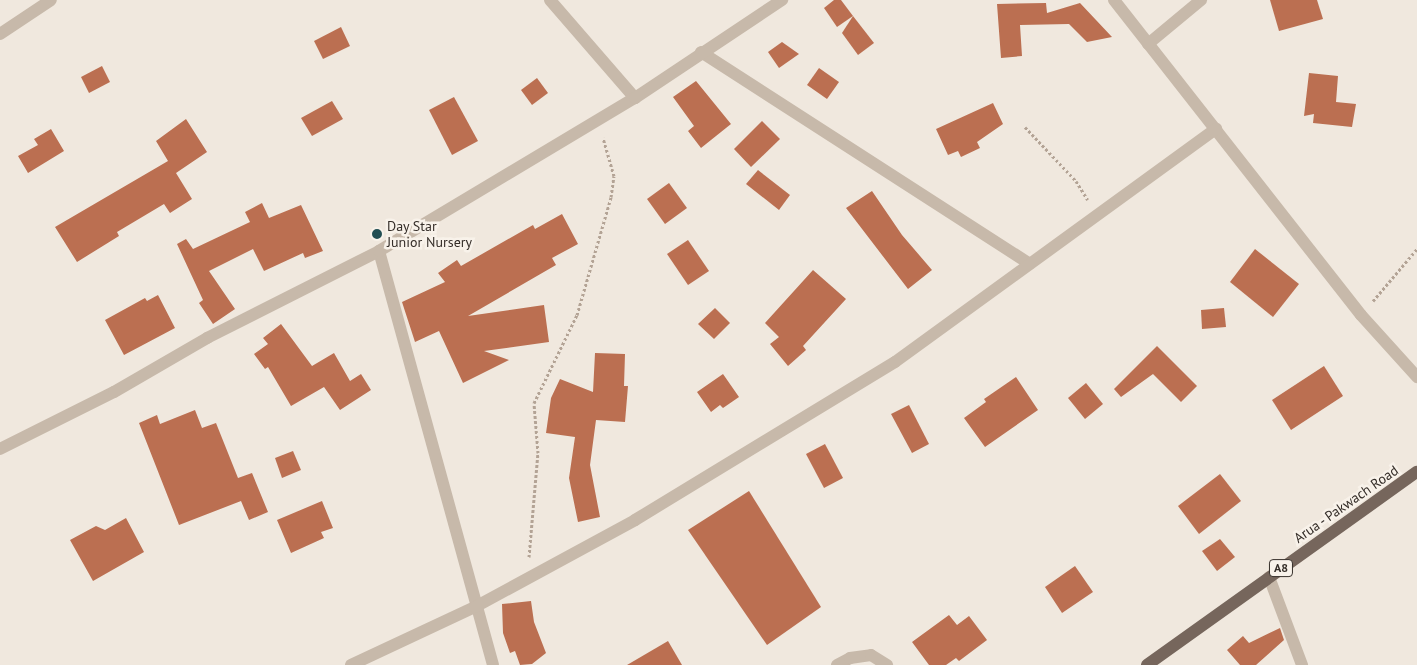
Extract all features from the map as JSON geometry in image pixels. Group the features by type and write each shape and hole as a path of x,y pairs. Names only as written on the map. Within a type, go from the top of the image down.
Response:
{"main road":[{"name":"Arua - Pakwach Road","path":"1146,665 1269,577 1416,476"}],"street":[{"path":"0,34 51,0"},
{"path":"550,0 634,98"},
{"path":"2,443 114,392 208,338 379,251 634,98 782,0"},
{"path":"1114,0 1361,315 1417,377"},
{"path":"1148,44 1201,0"},
{"path":"701,52 1030,264"},
{"path":"350,665 475,607 526,577 635,520 895,362 1216,129"},
{"path":"379,251 492,665"},
{"path":"1269,577 1302,665"},
{"path":"836,665 850,658 871,656 888,665"}],"path":[{"path":"526,577 538,453 534,402 577,315 611,197 614,176 610,153 596,121"},
{"path":"1025,127 1076,180 1098,215"},
{"path":"1361,315 1417,249"}],"building":[{"path":"834,0 841,0 853,16 837,27 824,8"},
{"path":"1270,0 1317,0 1323,19 1279,31"},
{"path":"1046,3 1047,13 1080,3 1112,37 1087,42 1069,24 1020,25 1022,56 1001,58 997,4"},
{"path":"853,16 874,43 858,55 842,33"},
{"path":"341,27 350,46 323,59 314,41"},
{"path":"782,42 799,54 779,68 768,52"},
{"path":"102,66 110,82 89,93 81,77"},
{"path":"819,68 839,82 827,99 807,85"},
{"path":"1309,73 1338,76 1336,102 1356,104 1352,127 1313,123 1314,114 1304,116"},
{"path":"537,78 548,93 532,105 521,90"},
{"path":"696,81 731,124 701,148 688,131 694,126 673,97"},
{"path":"454,97 478,141 452,155 429,110"},
{"path":"332,101 343,119 312,136 301,118"},
{"path":"993,103 1003,124 977,142 980,148 961,157 958,151 948,155 936,129"},
{"path":"186,119 207,152 176,173 192,199 170,213 164,204 117,232 119,236 77,262 55,227 168,161 156,141"},
{"path":"762,121 780,139 751,167 734,149"},
{"path":"51,129 64,151 28,173 18,156 38,145 34,139"},
{"path":"758,170 790,195 779,210 746,184"},
{"path":"669,183 687,208 665,224 647,199"},
{"path":"872,191 902,235 932,270 908,289 846,208"},
{"path":"262,203 269,218 301,205 323,251 305,258 303,253 264,271 253,249 209,271 235,309 213,324 199,303 203,300 177,244 186,239 193,249 250,222 245,212"},
{"path":"562,214 578,244 552,258 556,265 468,316 544,305 549,342 484,351 509,360 463,383 439,331 415,342 402,302 445,282 438,273 457,260 461,266 533,225 535,229"},
{"path":"688,240 709,271 688,285 667,254"},
{"path":"1255,249 1299,284 1273,317 1230,282"},
{"path":"813,270 846,299 803,346 806,350 788,366 770,344 779,337 765,323"},
{"path":"158,295 175,328 124,355 105,320 145,298 147,301"},
{"path":"715,308 730,323 714,339 698,324"},
{"path":"1224,308 1226,327 1202,329 1201,310"},
{"path":"281,324 312,366 334,353 350,381 361,374 371,390 340,410 324,387 291,406 268,367 265,369 254,354 268,344 263,338"},
{"path":"1157,346 1197,386 1181,402 1153,374 1121,397 1114,389"},
{"path":"595,353 625,354 624,386 628,386 625,422 596,420 590,465 600,517 578,522 569,478 575,437 546,433 551,398 560,379 593,392"},
{"path":"1324,366 1343,396 1291,430 1272,400"},
{"path":"723,374 739,397 723,408 720,405 711,412 697,392"},
{"path":"1016,377 1038,410 985,447 964,418 986,402 984,399"},
{"path":"1086,383 1103,404 1085,419 1068,398"},
{"path":"909,405 929,444 912,453 891,414"},
{"path":"195,410 202,428 216,423 238,478 252,473 268,512 249,520 241,501 179,525 139,423 157,415 160,424"},
{"path":"825,444 843,478 824,488 806,454"},
{"path":"293,451 301,470 282,478 275,458"},
{"path":"1220,474 1241,501 1199,534 1178,506"},
{"path":"749,491 821,607 767,645 688,530"},
{"path":"322,501 333,528 321,532 324,538 291,553 277,520"},
{"path":"126,518 144,552 93,581 70,540 96,526 105,530"},
{"path":"1220,539 1235,557 1217,571 1202,551"},
{"path":"1075,566 1093,592 1062,613 1045,587"},
{"path":"531,601 534,622 546,653 532,664 520,665 515,651 510,653 503,633 502,604"},
{"path":"949,615 957,625 969,616 987,640 959,661 956,658 946,665 929,665 912,642"},
{"path":"1280,628 1284,640 1256,665 1240,665 1227,650 1243,636 1249,643"},
{"path":"668,641 682,665 627,665"}],"place":[{"name":"Day Star Junior Nursery","path":"377,234"}]}
